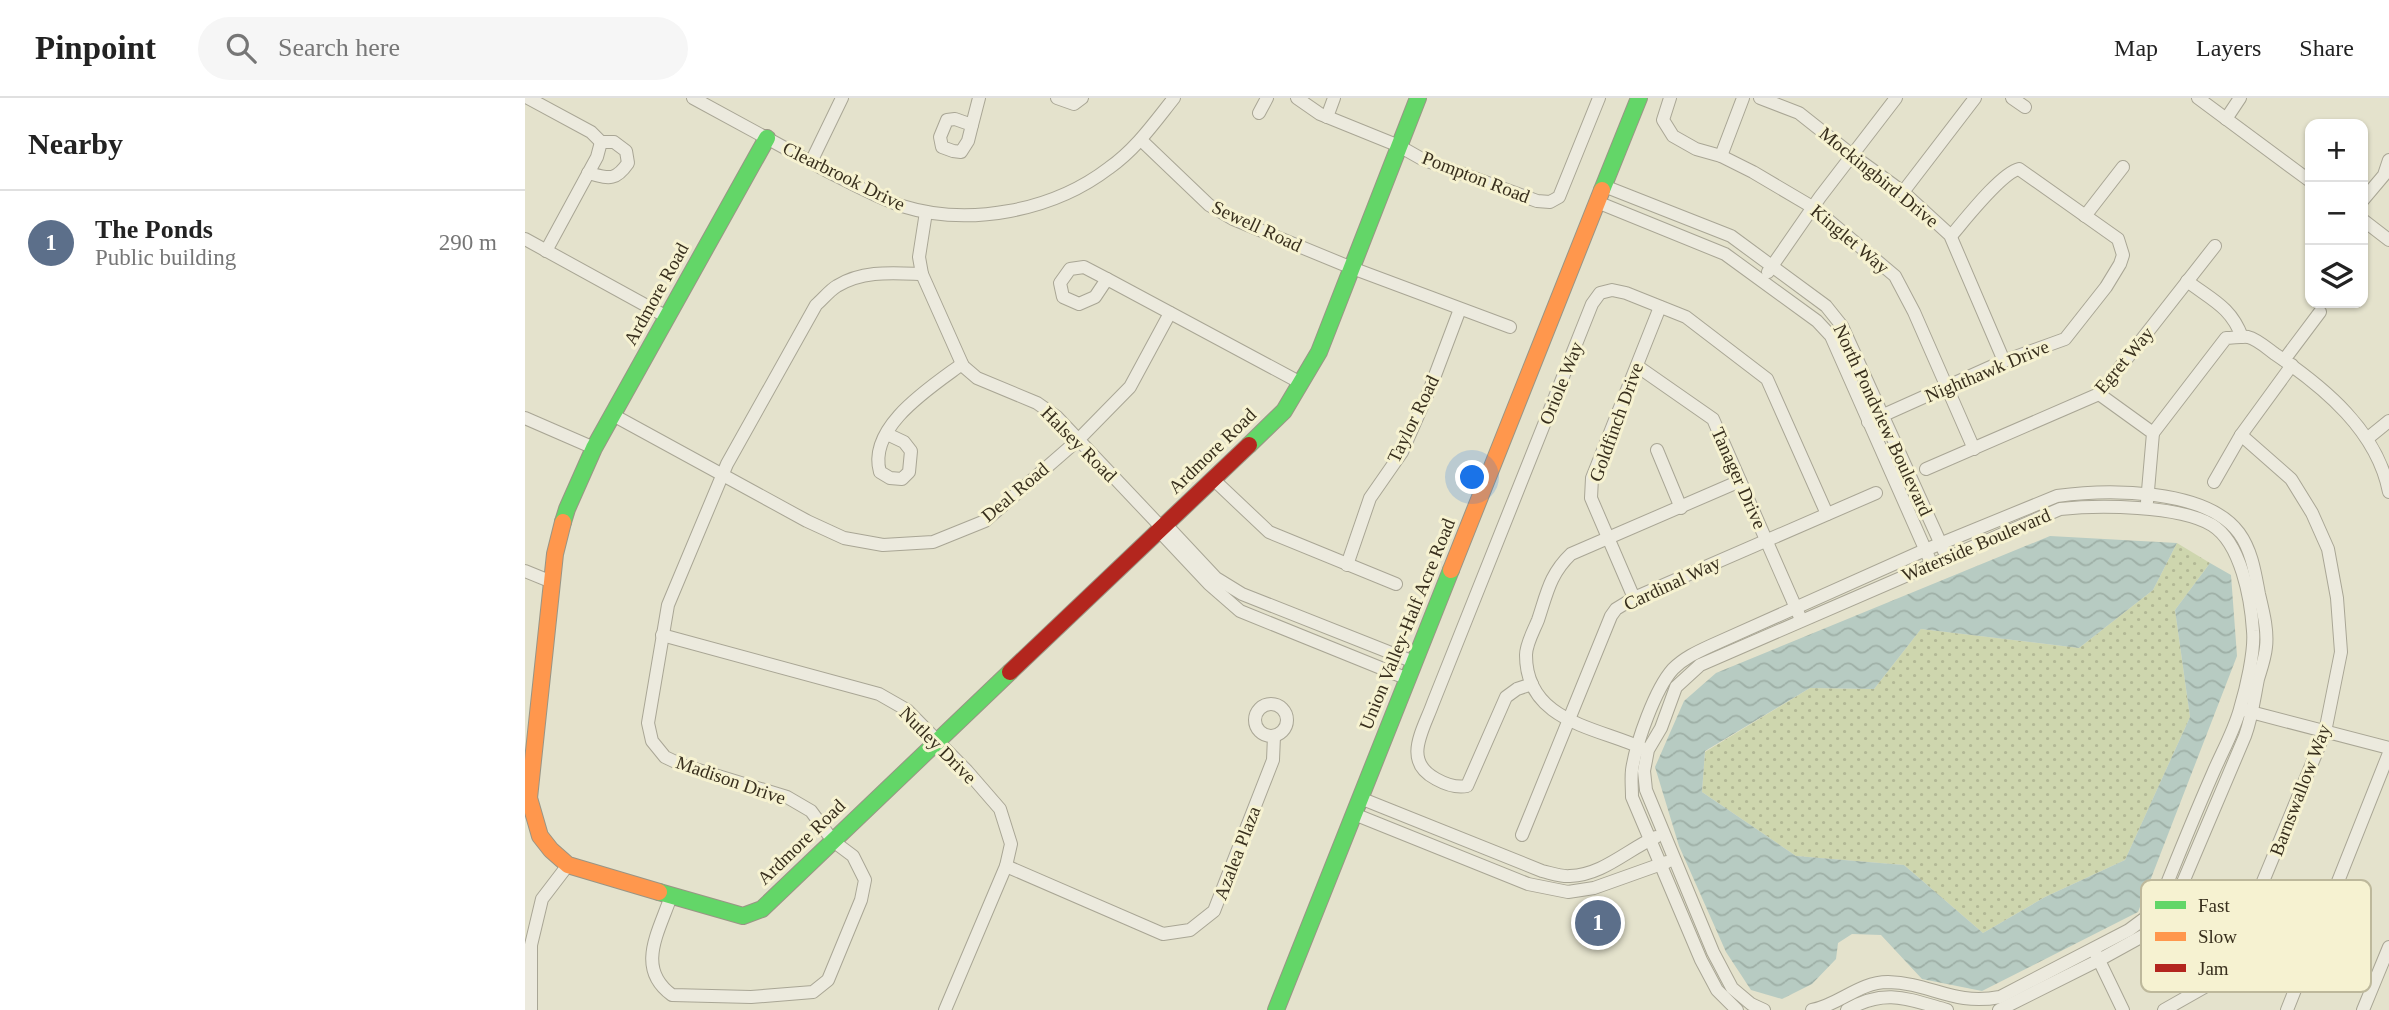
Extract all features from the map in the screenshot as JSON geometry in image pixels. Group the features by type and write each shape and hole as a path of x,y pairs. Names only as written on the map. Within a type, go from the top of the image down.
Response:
{"street":[{"path":"528,98 591,132 601,142 614,142 626,151 628,163 621,173 610,178 588,173"},
{"path":"811,162 842,98"},
{"path":"972,125 979,98"},
{"path":"1057,98 1074,104 1082,98"},
{"name":"Clearbrook Drive","path":"702,100 811,162 880,197 926,212 974,215 1034,205 1072,191 1108,170 1141,140 1174,98"},
{"path":"1259,113 1267,98"},
{"name":"Pompton Road","path":"1297,98 1327,117 1399,146 1422,159 1537,201 1550,202 1559,197 1598,98"},
{"path":"1327,117 1334,98"},
{"name":"Ardmore Road","path":"767,138 594,449 567,509 555,554 529,798 534,827 551,852 568,865 743,916 762,909 1284,411 1319,352 1418,98"},
{"name":"Union Valley-Half Acre Road","path":"1276,1010 1639,98"},
{"name":"Kinglet Way","path":"1669,98 1663,120 1672,136 1696,149 1721,156 1814,208 1895,276 1974,449"},
{"path":"1721,156 1743,98"},
{"name":"Mockingbird Drive","path":"1760,98 1799,113 1903,192 1951,236 2004,361"},
{"path":"1763,280 1896,98"},
{"path":"1903,192 1975,98"},
{"path":"2012,98 2025,107"},
{"path":"2198,98 2305,177"},
{"path":"2226,119 2240,98"},
{"name":"Sewell Road","path":"1141,140 1209,205 1233,219 1352,268 1510,327"},
{"path":"546,251 597,156 601,142"},
{"path":"2368,194 2384,174 2389,160"},
{"path":"2085,216 2123,167"},
{"name":"Nighthawk Drive","path":"1868,422 2004,361 2065,339 2106,287 2123,255 2118,239 2019,169 2013,170 2000,181 1951,236"},
{"name":"North Pondview Boulevard","path":"1604,186 1731,236 1826,306 1842,326 1947,558"},
{"name":"North Pondview Boulevard","path":"1597,202 1725,254 1817,321 1831,336 1932,564"},
{"path":"1655,226 1663,210"},
{"path":"887,434 906,405 962,364 922,274 919,257 926,212"},
{"path":"2368,224 2389,240"},
{"path":"525,239 667,317"},
{"name":"Egret Way","path":"1926,469 2099,394 2215,246"},
{"name":"Madison Drive","path":"671,896 651,958 652,970 661,987 672,995 751,997 813,992 828,980 860,900 865,880 853,856 832,841 811,811 787,797 664,757 652,741 648,723 668,605 723,475 816,305 837,286 879,272 922,274"},
{"path":"1107,279 1301,383"},
{"path":"2187,281 2227,310 2235,319 2242,337"},
{"name":"Oriole Way","path":"1532,684 1517,689 1506,697 1467,786 1442,783 1427,774 1419,764 1415,752 1592,304 1599,293 1612,290 1686,317 1767,379 1827,514"},
{"name":"Goldfinch Drive","path":"1634,598 1591,498 1592,478 1660,307"},
{"name":"Taylor Road","path":"1347,565 1370,498 1402,452 1460,309"},
{"path":"2214,482 2320,312"},
{"name":"Deal Road","path":"613,415 807,521 844,538 883,545 933,542 985,521 1078,440 1129,387 1170,313"},
{"path":"2147,509 2153,433 2227,338 2249,337 2326,393 2368,438 2386,478 2389,492"},
{"name":"Halsey Road","path":"962,364 977,378 1037,403 1057,417 1162,528 1171,531 1216,578 1242,594 1414,662"},
{"name":"Tanager Drive","path":"1637,366 1713,419 1801,622"},
{"path":"2099,394 2153,433"},
{"path":"525,418 594,449"},
{"path":"2368,438 2389,421"},
{"name":"Barnswallow Way","path":"2241,435 2291,480 2312,513 2328,549 2337,598 2341,652 2325,732 2264,880"},
{"path":"1657,450 1681,508"},
{"path":"1213,479 1269,532 1396,584"},
{"path":"1642,748 1568,720 1545,707 1532,684 1526,654 1557,568 1571,554 1740,481"},
{"name":"Cardinal Way","path":"1522,835 1611,616 1616,610 1634,598 1876,493"},
{"name":"Waterside Boulevard","path":"1737,1010 1717,990 1701,960 1632,797 1631,773 1662,685 1674,669 1689,656 1926,550 2057,496 2079,493 2148,495 2186,500 2222,516 2238,532 2249,550 2264,619 2266,647 2247,711 2184,880"},
{"name":"Waterside Boulevard","path":"1764,1010 1751,1004 1732,989 1713,952 1646,790 1642,748 1661,728 1676,687 1700,665 2060,509 2087,506 2147,509 2190,516 2212,525 2226,537 2240,562 2254,633 2247,711 2169,880"},
{"name":"Halsey Road","path":"1162,528 1162,534 1209,584 1240,611 1408,679"},
{"path":"525,571 552,582"},
{"path":"1332,649 1330,639 1337,632"},
{"name":"Nutley Drive","path":"662,635 879,694 907,710 1000,810 1011,844 1006,866 945,1010"},
{"path":"2247,711 2389,750 2338,880"},
{"name":"Azalea Plaza","path":"1006,866 1163,934 1190,930 1214,911 1273,760 1274,736"},
{"path":"1360,798 1542,871 1569,877 1587,873 1616,860 1663,834"},
{"path":"1354,814 1528,884 1568,892 1594,888 1674,859"},
{"path":"531,1010 531,945 542,899 568,865"},
{"name":"Waterside Boulevard","path":"1812,1010 1834,1007 1862,987 1886,982 1914,985 1960,999 2000,997 2141,922"},
{"name":"Waterside Boulevard","path":"1999,1010 2141,937"},
{"path":"2093,947 2123,1010"},
{"path":"2371,991 2389,947"},
{"name":"Barnswallow Way","path":"2164,1010 2196,992"},
{"path":"2287,1010 2294,992"},
{"path":"2363,1010 2370,992"},
{"path":"1847,1010 1861,1002 1885,996 1910,999 1947,1010"}],"green space":[{"path":"2177,543 2210,563 2175,610 2190,717 2125,860 2045,897 1983,933 1904,865 1796,856 1702,792 1705,752 1810,688 1874,689 1921,629 2079,648 2153,590"}],"water":[{"path":"2050,536 2177,543 2153,590 2079,648 1921,629 1874,689 1810,688 1705,751 1702,792 1796,856 1904,865 1983,933 2045,897 2125,860 2190,717 2175,610 2210,563 2231,575 2237,656 2150,880 2141,880 2141,904 2138,912 1982,991 1922,979 1881,935 1852,934 1838,943 1836,959 1812,984 1782,999 1751,990 1726,952 1679,846 1655,767 1684,701 1716,673"}],"traffic: fast":[{"path":"1249,445 1284,411 1319,352 1418,98"},
{"path":"1602,190 1639,98"},
{"path":"563,522 594,448 767,138"},
{"path":"1276,1010 1451,570"},
{"path":"659,892 743,916 762,909 1010,672"}],"traffic: slow":[{"path":"1451,570 1602,190"},
{"path":"563,522 555,554 529,798 540,836 568,865 659,892"}],"traffic: jam":[{"path":"1010,672 1249,445"}],"place":[{"name":"The Ponds","path":"1598,923"}]}
